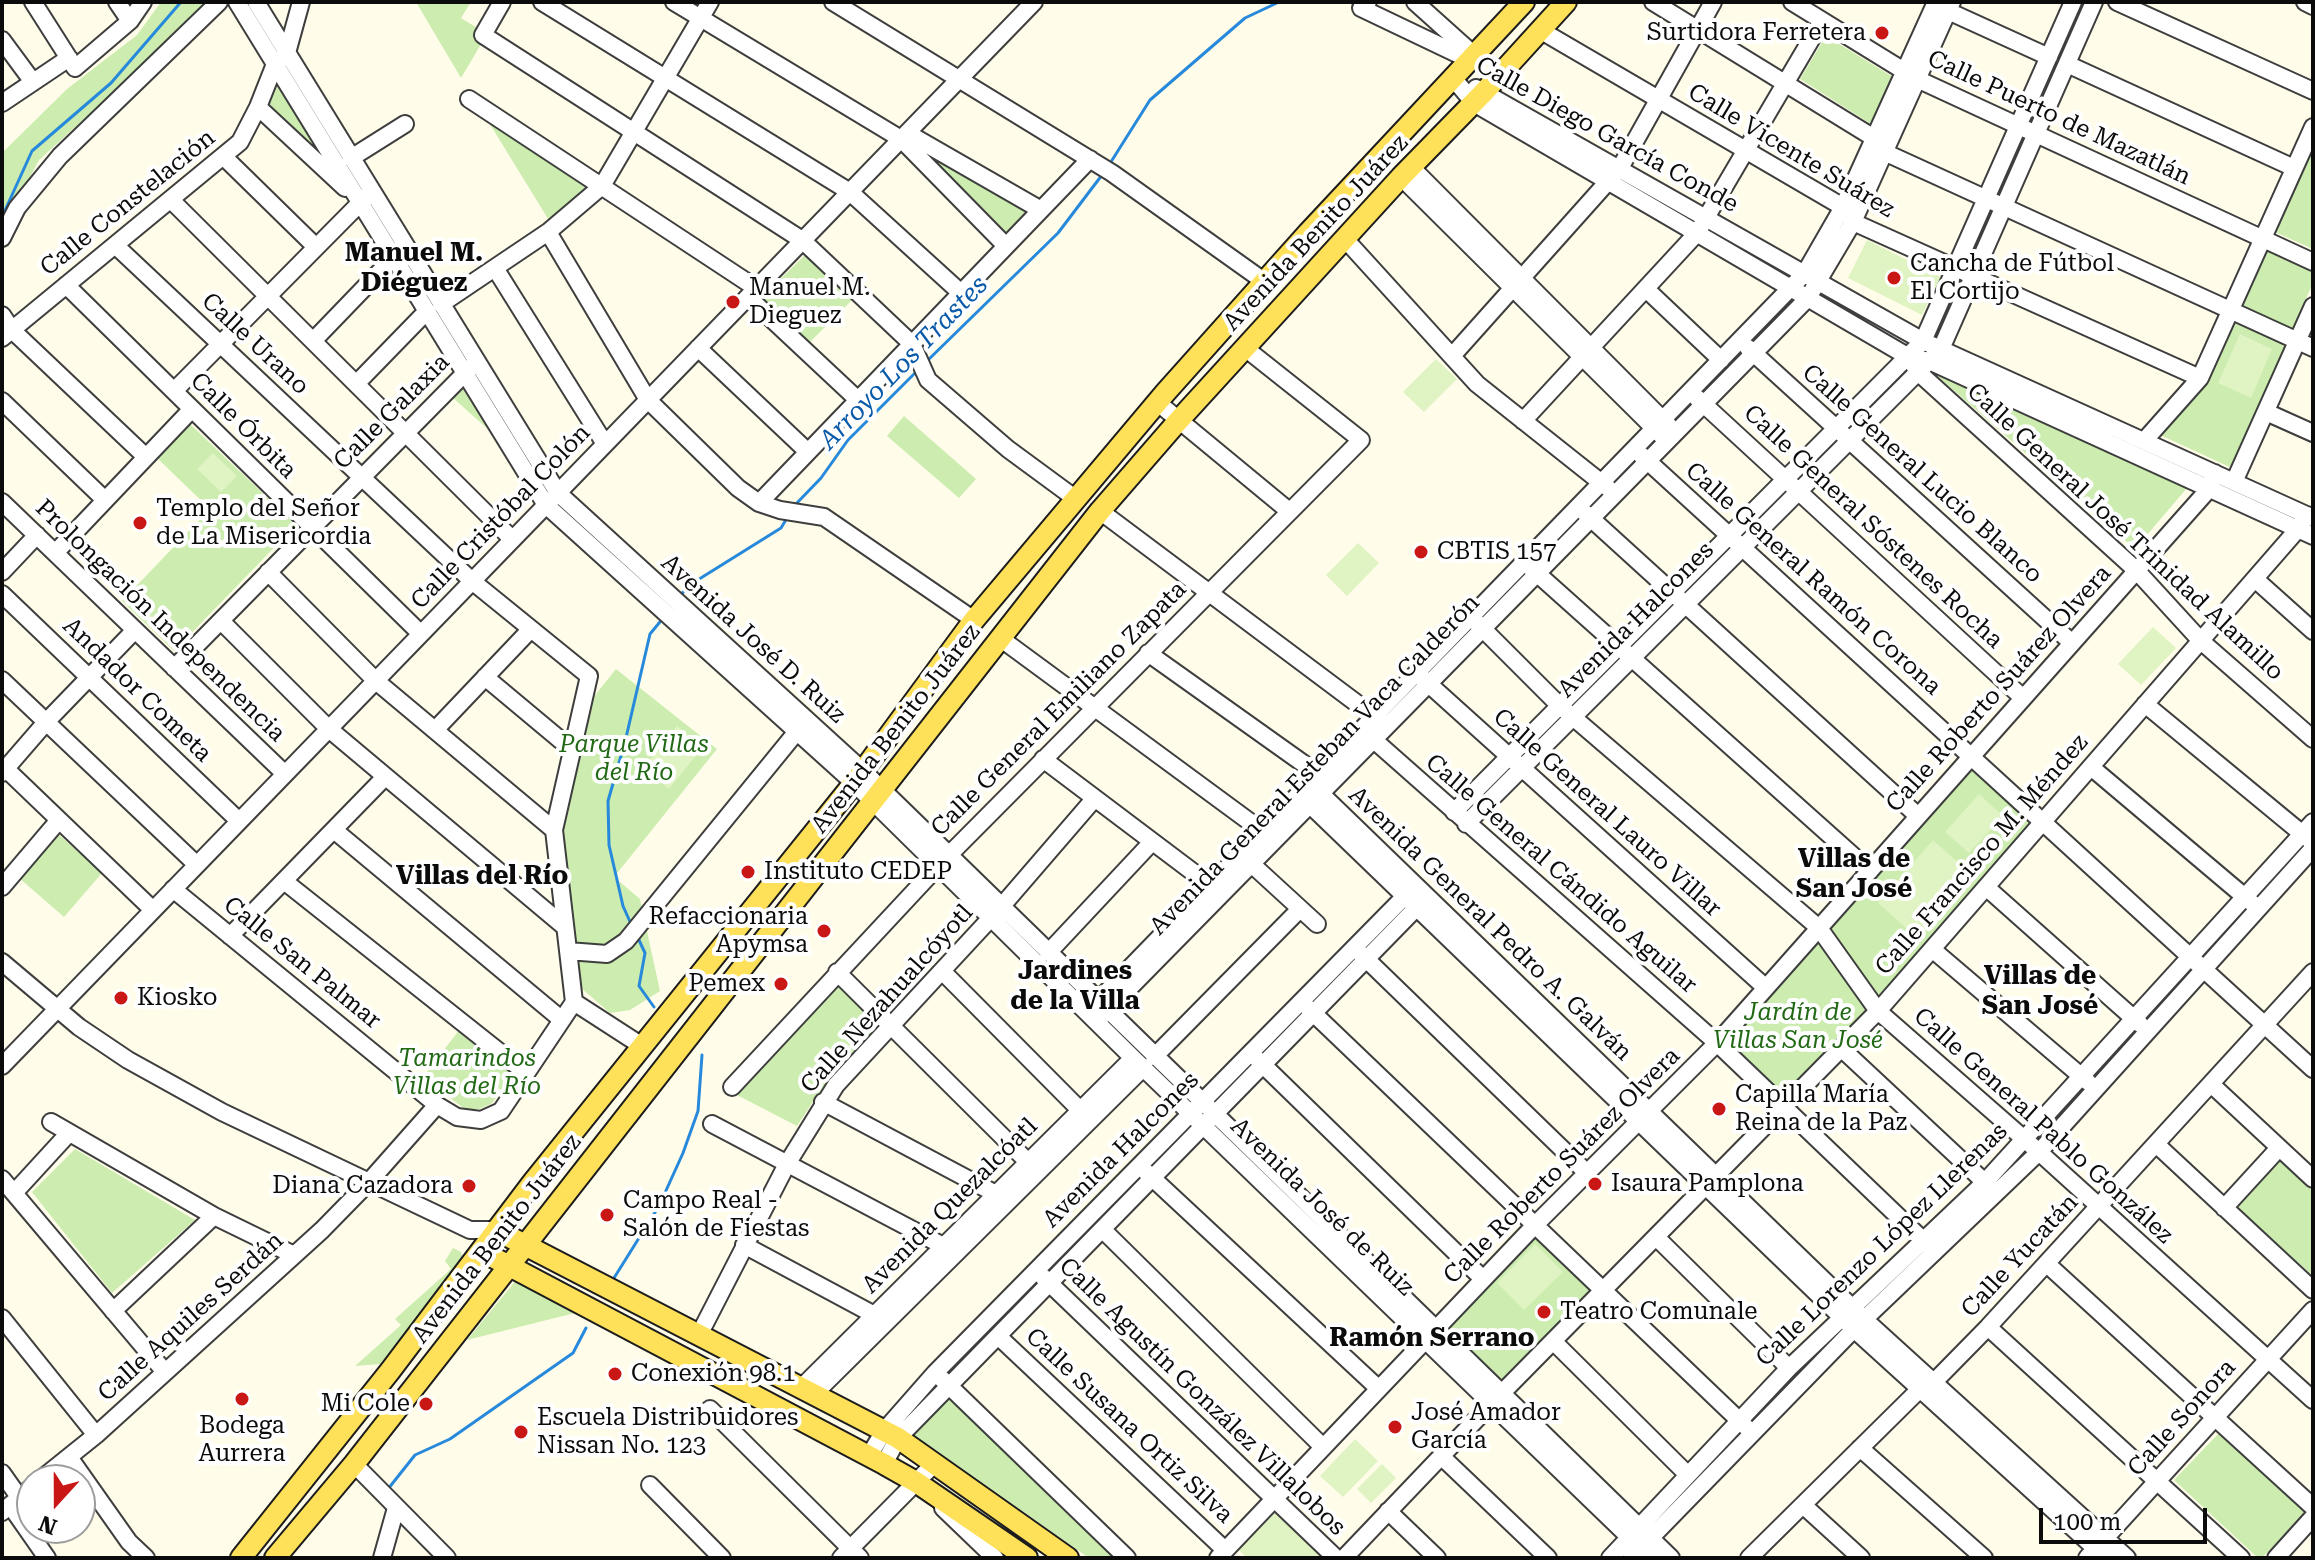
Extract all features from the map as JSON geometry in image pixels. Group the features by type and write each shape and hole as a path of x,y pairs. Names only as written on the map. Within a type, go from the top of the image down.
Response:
{"main road":[{"name":"Avenida Benito Juárez","path":"241,1558 390,1371 496,1230 858,777 974,620 1157,402 1524,2"},
{"name":"Avenida Benito Juárez","path":"275,1558 354,1464 1100,511 1406,172 1480,97 1566,2"},
{"path":"712,959 735,979"},
{"path":"496,1230 891,1435 1068,1558"},
{"path":"481,1251 916,1482 999,1550 1027,1558"}],"street":[{"path":"33,2 72,63"},
{"path":"117,2 130,21"},
{"path":"2,103 33,82 72,63 130,21 143,2"},
{"path":"2,238 17,208 60,156 219,2"},
{"path":"237,2 281,58 351,158 394,257 434,307"},
{"path":"256,2 281,58 434,307"},
{"name":"Calle Constelación","path":"7,334 240,142 281,58 301,2"},
{"path":"502,2 483,35 802,240 912,344 928,380 1008,449 1076,499"},
{"path":"542,2 850,192 961,293"},
{"path":"674,2 904,136 1041,210"},
{"path":"356,384 434,307 548,232 602,186 710,2"},
{"path":"833,2 1112,173 1265,282"},
{"path":"1368,2 1361,8 1472,58"},
{"path":"1415,2 1472,58"},
{"path":"1653,2 1879,145 1986,199 2305,345"},
{"path":"1452,356 1614,175 1713,2"},
{"name":"Calle Puerto de Mazatlán","path":"1792,2 1911,75 2313,262"},
{"path":"1923,341 2073,2"},
{"path":"1929,360 1973,276 2094,2"},
{"path":"2117,2 2313,91"},
{"path":"2305,2 2313,6"},
{"name":"Calle Cristóbal Colón","path":"4,1060 850,192 959,79 1025,4"},
{"path":"1946,5 2049,57"},
{"name":"Avenida General Esteban Vaca Calderón","path":"1097,1012 1476,623 1531,568 1591,519 1808,298 1811,277 1843,207 1879,145 1946,5"},
{"path":"1523,421 1697,233 1822,21"},
{"name":"Calle Vicente Suárez","path":"1540,30 1843,207 1853,222 2200,378"},
{"path":"2,40 33,82"},
{"path":"2067,64 2294,168"},
{"name":"Calle Diego García Conde","path":"1453,78 1614,175 1697,233 1907,356"},
{"path":"469,99 602,186 752,292 858,400"},
{"path":"258,107 366,196"},
{"path":"351,158 405,124"},
{"path":"2144,441 2200,378 2313,127"},
{"path":"904,136 1006,246"},
{"name":"Avenida General Esteban Vaca Calderón","path":"1531,568 1578,507 1791,288 1811,277 1853,222 1879,145"},
{"path":"223,156 316,247"},
{"path":"759,503 1041,210 1093,161"},
{"path":"1406,172 1671,437"},
{"name":"Calle Diego García Conde","path":"1614,175 1708,218 1923,341 1929,360 2308,525"},
{"path":"174,391 366,196"},
{"path":"171,200 512,539"},
{"path":"548,232 648,400 738,488 759,503 780,510 824,517 974,620"},
{"path":"1345,239 1477,384 1615,494"},
{"name":"Calle Urano","path":"115,245 472,581 589,676 570,748"},
{"path":"313,341 394,257"},
{"path":"495,268 605,444"},
{"name":"Calle Órbita","path":"66,285 421,634"},
{"path":"1646,289 1721,360"},
{"path":"2234,482 2266,412 2305,345 2313,306"},
{"name":"Avenida José D. Ruiz","path":"434,307 552,499 858,777 1144,1061"},
{"path":"2,315 7,334 146,457"},
{"name":"Calle General Lucio Blanco","path":"1740,341 2072,643"},
{"name":"Avenida Halcones","path":"1460,818 1516,762 1560,706 1923,341"},
{"path":"698,348 808,452"},
{"name":"Calle General Emiliano Zapata","path":"732,1087 943,861 1361,440 1245,348"},
{"name":"Calle General José Trinidad Alamillo","path":"1907,356 1929,360 2136,570 2201,641 2313,739"},
{"name":"Calle Diego García Conde","path":"1929,360 2144,441 2212,481 2234,482 2308,525"},
{"name":"Avenida Halcones","path":"1516,762 1573,718 1929,360"},
{"name":"Calle Galaxia","path":"174,668 471,367"},
{"name":"Calle General Sóstenes Rocha","path":"1690,392 2023,698"},
{"path":"2,401 105,500"},
{"path":"1157,402 1289,511"},
{"path":"55,553 192,409"},
{"path":"2266,412 2313,433"},
{"name":"Calle General Ramón Corona","path":"1634,449 2313,1069"},
{"name":"Calle Roberto Suárez Olvera","path":"1222,1554 1535,1225 1717,1043 2212,481"},
{"name":"Prolongación Independencia","path":"2,502 285,774"},
{"path":"1578,507 1918,816"},
{"path":"1100,511 1381,721"},
{"name":"Calle Francisco M. Méndez","path":"1344,1558 1878,1011 2255,579 2308,525"},
{"path":"2,572 37,535"},
{"path":"1531,568 1870,871"},
{"path":"268,572 376,681 554,830"},
{"path":"2255,579 2313,631"},
{"name":"Andador Cometa","path":"2,594 239,821"},
{"path":"221,621 329,729 565,927"},
{"name":"Calle General Pablo González","path":"1476,623 1573,718 1819,928 1878,1011 2313,1400"},
{"path":"435,730 531,629"},
{"path":"135,630 47,721 4,771 153,910"},
{"path":"1000,638 1269,836"},
{"name":"Avenida General Pedro A. Galván","path":"1148,653 1312,790 1416,896 2098,1551 2127,1558"},
{"path":"485,677 570,748 554,830 574,1002 642,1046"},
{"name":"Calle General Lauro Villar","path":"1423,678 1766,988"},
{"path":"2,680 197,865"},
{"path":"2145,704 2310,837"},
{"path":"568,951 607,954 626,941 801,726"},
{"name":"Calle General Cándido Aguilar","path":"1367,735 1717,1043 1936,1254"},
{"path":"1043,759 1216,890"},
{"path":"2091,767 2258,908"},
{"path":"230,936 385,777"},
{"name":"Calle Nezahualcóyotl","path":"699,1335 787,1164 823,1102 1095,798"},
{"path":"2,887 59,820"},
{"path":"334,830 562,1020"},
{"name":"Calle Lorenzo López Llerenas","path":"1640,1545 1688,1475 1739,1420 1789,1368 1985,1182 2189,956 2245,897 2310,837"},
{"name":"Calle Lorenzo López Llerenas","path":"1610,1558 1640,1545 1860,1324 2039,1152 2258,908 2310,837"},
{"path":"1048,953 1152,842"},
{"path":"1246,859 1317,924"},
{"path":"284,881 526,1073"},
{"path":"1986,887 2147,1030"},
{"name":"Calle San Palmar","path":"173,889 437,1105 457,1117 481,1120 501,1111 574,1002"},
{"name":"Avenida Halcones","path":"891,1435 950,1386 999,1337 1263,1065 1308,1007 1416,896"},
{"name":"Avenida Quezalcóatl","path":"807,1391 1300,909"},
{"name":"Avenida José D. Ruiz","path":"996,912 1048,953 1097,1012"},
{"path":"1932,949 2095,1089"},
{"path":"1360,953 1587,1173"},
{"path":"2,962 79,1027 128,1060 222,1112 470,1230 496,1230"},
{"path":"942,971 1080,1110"},
{"path":"837,972 1033,1167"},
{"name":"Calle Yucatán","path":"1749,1558 1988,1327 2313,972"},
{"path":"1308,1007 1752,1432"},
{"name":"Avenida Halcones","path":"876,1460 935,1373 1250,1053 1308,1007"},
{"path":"1841,1048 1998,1194"},
{"path":"1250,1053 1483,1279"},
{"name":"Avenida Quezalcóatl","path":"950,1250 996,1194 1033,1167 1080,1110 1144,1061"},
{"name":"Avenida José de Ruiz","path":"1144,1061 1496,1399 1640,1545 1671,1558"},
{"path":"2211,1084 2313,1179"},
{"path":"823,1102 996,1194"},
{"name":"Calle Aquiles Serdán","path":"60,1464 294,1255 368,1183 437,1105"},
{"path":"51,1122 214,1216 294,1255"},
{"path":"712,1124 950,1250"},
{"path":"14,1193 69,1133"},
{"path":"2156,1144 2313,1290"},
{"path":"2224,1208 2279,1148"},
{"path":"1138,1166 1379,1389"},
{"path":"2,1179 165,1372"},
{"path":"113,1311 214,1216"},
{"path":"470,1230 481,1251"},
{"path":"1103,1230 1323,1447"},
{"path":"1656,1237 1789,1368"},
{"path":"744,1245 881,1318"},
{"path":"2047,1264 2313,1507"},
{"name":"Calle Agustín González Villalobos","path":"1036,1271 1336,1558"},
{"name":"Calle Sonora","path":"2098,1551 2157,1481 2313,1310"},
{"path":"2,1318 96,1435"},
{"path":"1988,1327 2241,1558"},
{"name":"Calle Susana Ortiz Silva","path":"999,1337 1222,1554"},
{"path":"1553,1341 1688,1475"},
{"path":"935,1373 1127,1558"},
{"path":"710,1409 850,1555 934,1464"},
{"path":"1860,1448 1984,1558"},
{"path":"1441,1456 1548,1558"},
{"path":"69,1457 129,1542 146,1558"},
{"path":"354,1464 447,1558"},
{"path":"2,1473 16,1500"},
{"path":"650,1485 722,1558"},
{"path":"1803,1505 1861,1558"},
{"path":"382,1558 396,1508"},
{"path":"1388,1511 1437,1558"},
{"path":"2276,1558 2313,1517"},
{"path":"999,1550 1016,1522"}],"green space":[{"path":"161,2 212,2 39,160 2,230 2,153 67,89 137,35"},
{"path":"416,2 471,2 461,18 487,34 461,78"},
{"path":"1826,36 1893,77 1871,124 1800,79"},
{"path":"275,80 329,169 266,103"},
{"path":"483,113 589,184 550,222"},
{"path":"916,145 1031,213 1008,237"},
{"path":"2313,149 2313,249 2275,232"},
{"name":"Cancha de Fútbol El Cortijo","path":"1867,240 1941,277 1922,315 1848,278"},
{"path":"2268,250 2313,269 2313,283 2292,330 2242,308"},
{"path":"805,255 852,300 810,342 762,297"},
{"path":"2235,320 2288,344 2232,468 2158,434 2209,379"},
{"path":"2240,334 2272,349 2251,398 2218,383"},
{"path":"1436,359 1457,379 1424,412 1403,392"},
{"path":"1934,373 2006,406 2187,488 2135,549"},
{"path":"462,386 500,440 452,397"},
{"path":"904,416 976,479 959,498 887,436"},
{"path":"190,424 296,525 174,651 122,601 210,509 157,458"},
{"path":"213,453 237,476 221,492 197,469"},
{"path":"1358,543 1379,563 1347,596 1326,575"},
{"path":"2153,627 2176,648 2141,685 2118,664"},
{"name":"Parque Villas del Río","path":"616,669 717,749 614,877 640,899 660,991 630,1010 610,1013 580,987 559,823 584,709"},
{"path":"677,726 703,747 669,789 643,768"},
{"path":"1970,766 2036,824 1881,1000 1830,930"},
{"path":"1979,794 2003,816 1969,853 1945,832"},
{"path":"57,833 102,873 64,917 18,877"},
{"path":"1933,840 1972,875 1917,938 1878,903"},
{"name":"Jardín de Villas San José","path":"1822,939 1871,1010 1787,1100 1725,1043"},
{"path":"837,978 884,1023 816,1097 797,1126 735,1094"},
{"name":"Tamarindos Villas del Río","path":"460,1029 516,1072 491,1104 479,1109 466,1110 423,1077"},
{"path":"75,1149 195,1220 112,1293 32,1192"},
{"path":"2278,1158 2313,1191 2313,1276 2235,1205"},
{"path":"1540,1233 1598,1290 1503,1386 1445,1329"},
{"path":"1535,1244 1563,1272 1524,1310 1497,1283"},
{"path":"453,1248 461,1252 463,1259 380,1364 355,1366 401,1325 395,1319 451,1269 445,1261"},
{"path":"517,1279 579,1312 467,1340"},
{"path":"948,1395 1119,1558 1089,1558 913,1434"},
{"path":"2219,1433 2305,1513 2262,1558 2258,1558 2174,1480"},
{"path":"1355,1439 1378,1461 1343,1497 1320,1476"},
{"path":"1382,1464 1396,1478 1371,1503 1357,1489"},
{"path":"1275,1513 1323,1558 1247,1558 1239,1550"}],"waterway":[{"path":"2,217 32,151 111,83 181,2"},
{"name":"Arroyo Los Trastes","path":"1109,165 1150,100 1245,18 1279,2"},
{"name":"Arroyo Los Trastes","path":"927,361 1058,233 1102,175"},
{"name":"Arroyo Los Trastes","path":"795,505 821,478 848,440 916,372"},
{"name":"Arroyo Los Trastes","path":"681,595 688,586 781,528 787,518"},
{"name":"Arroyo Los Trastes","path":"631,924 623,906 609,845 608,801 650,634 664,617"},
{"name":"Arroyo Los Trastes","path":"638,938 645,953 639,986 654,1007"},
{"name":"Arroyo Los Trastes","path":"614,1278 659,1206 683,1153 698,1111 702,1055"},
{"name":"Arroyo Los Trastes","path":"388,1489 415,1455 450,1439 573,1353 586,1328"}],"place":[{"name":"Surtidora Ferretera","path":"1882,33"},
{"name":"Cancha de Fútbol El Cortijo","path":"1894,278"},
{"name":"Manuel M. Dieguez","path":"733,302"},
{"name":"Templo del Señor de La Misericordia","path":"140,523"},
{"name":"CBTIS 157","path":"1421,552"},
{"name":"Instituto CEDEP","path":"748,872"},
{"name":"Refaccionaria Apymsa","path":"824,931"},
{"name":"Pemex","path":"781,984"},
{"name":"Kiosko","path":"121,998"},
{"name":"Capilla María Reina de la Paz","path":"1719,1109"},
{"name":"Isaura Pamplona","path":"1595,1184"},
{"name":"Diana Cazadora","path":"469,1186"},
{"name":"Campo Real - Salón de Fiestas","path":"607,1215"},
{"name":"Teatro Comunale","path":"1544,1312"},
{"name":"Conexión 98.1","path":"615,1374"},
{"name":"Bodega Aurrera","path":"242,1399"},
{"name":"Mi Cole","path":"426,1404"},
{"name":"José Amador García","path":"1395,1427"},
{"name":"Escuela Distribuidores Nissan No. 123","path":"521,1432"}],"district":[{"name":"Manuel M. Diéguez","path":"414,268"},
{"name":"Villas de San José","path":"1854,874"},
{"name":"Villas del Río","path":"482,876"},
{"name":"Jardines de la Villa","path":"1075,986"},
{"name":"Villas de San José","path":"2040,991"},
{"name":"Ramón Serrano","path":"1432,1338"}]}
